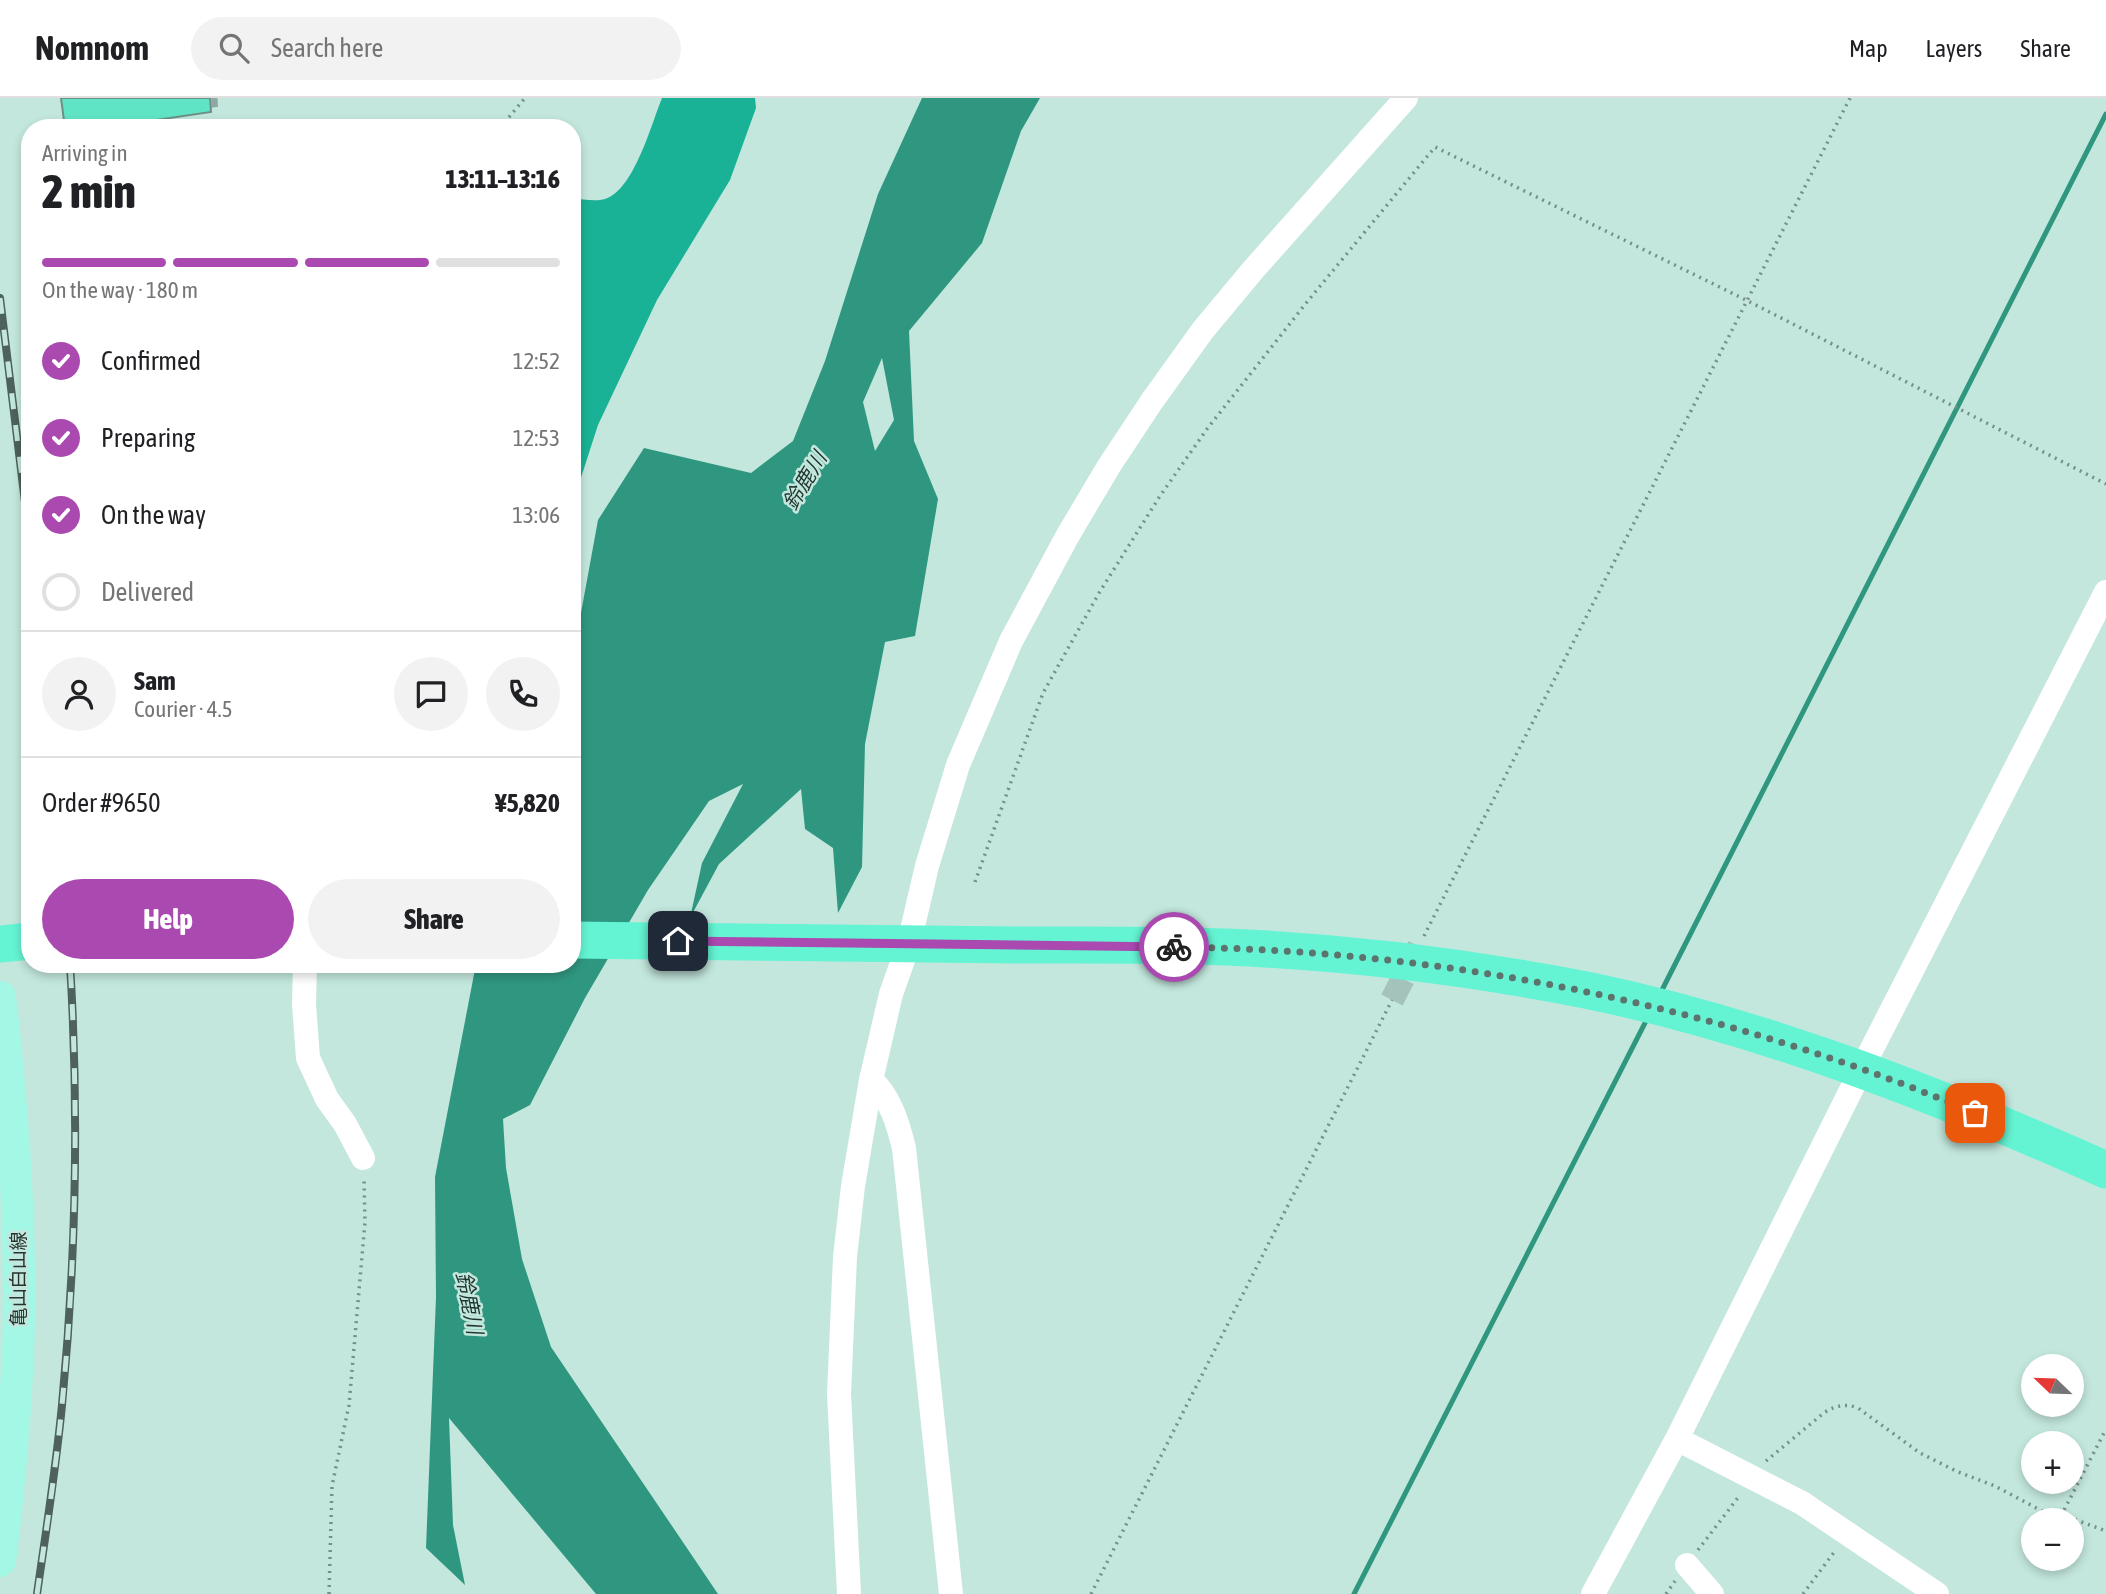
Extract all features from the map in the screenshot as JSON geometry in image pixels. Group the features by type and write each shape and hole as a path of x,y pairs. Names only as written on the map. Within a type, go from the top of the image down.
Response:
{"highway":[{"path":"581,940 1225,947 1403,962 1587,991 1717,1023 1863,1068 1941,1098 2106,1170"},
{"path":"0,944 21,942"}],"main road":[{"name":"亀山白山線","path":"0,997 16,1175 10,1310 14,1410 0,1561"}],"street":[{"path":"849,1594 839,1394 845,1256 853,1186 871,1080 900,943 958,765 1011,641 1068,535 1152,401 1203,330 1253,270 1406,98"},
{"path":"1593,1594 1677,1439 2106,593"},
{"path":"305,973 308,1058 327,1099 363,1158"},
{"path":"871,1080 882,1089 900,1130 904,1148 951,1594"},
{"path":"1677,1439 1802,1503 1937,1594"},
{"path":"1687,1565 1712,1594"}],"path":[{"path":"508,119 525,98"},
{"path":"1422,941 1850,98"},
{"path":"975,882 1043,693 1098,593 1207,429 1435,147 1746,300 2106,484"},
{"path":"1091,1594 1392,1000"},
{"path":"329,1594 332,1486 349,1405 365,1222 363,1158"},
{"path":"1666,1594 1763,1463 1834,1407 1850,1405 1858,1408 1920,1453 1995,1486 2036,1508"},
{"path":"2065,1508 2106,1429"},
{"path":"2084,1524 2106,1531"},
{"path":"1803,1594 1848,1535"}],"shaded area":[{"path":"662,98 755,98 756,108 730,180 657,300 598,425 581,478 581,199 605,199 615,193 625,183 640,155"}],"water":[{"name":"鈴鹿川","path":"922,98 1040,98 1021,131 982,243 909,331 914,441 938,499 915,636 885,642 865,744 862,867 838,913 833,848 805,829 801,789 719,864 690,918 702,863 743,784 709,801 648,890 585,998 530,1105 503,1119 506,1168 522,1259 551,1347 718,1594 596,1594 449,1418 453,1525 465,1585 426,1548 436,1297 435,1177 474,973 581,973 581,613 598,520 644,448 751,473 793,441 825,361 878,194","holes":["882,358 894,420 875,451 863,402"]}],"building":[{"path":"61,98 210,98 211,112 163,119 64,119"}],"waterway":[{"path":"1661,992 2106,114"},
{"path":"1354,1594 1648,1017"}],"tunnel":[{"path":"1392,1000 1422,941"}],"railway":[{"path":"0,298 21,470"},
{"path":"37,1594 60,1429 73,1240 75,1074 70,973"}],"way so far":[{"path":"1174,947 1293,951 1403,962 1587,991 1717,1023 1863,1068 1975,1113"}],"route":[{"path":"678,941 1174,947"}]}
